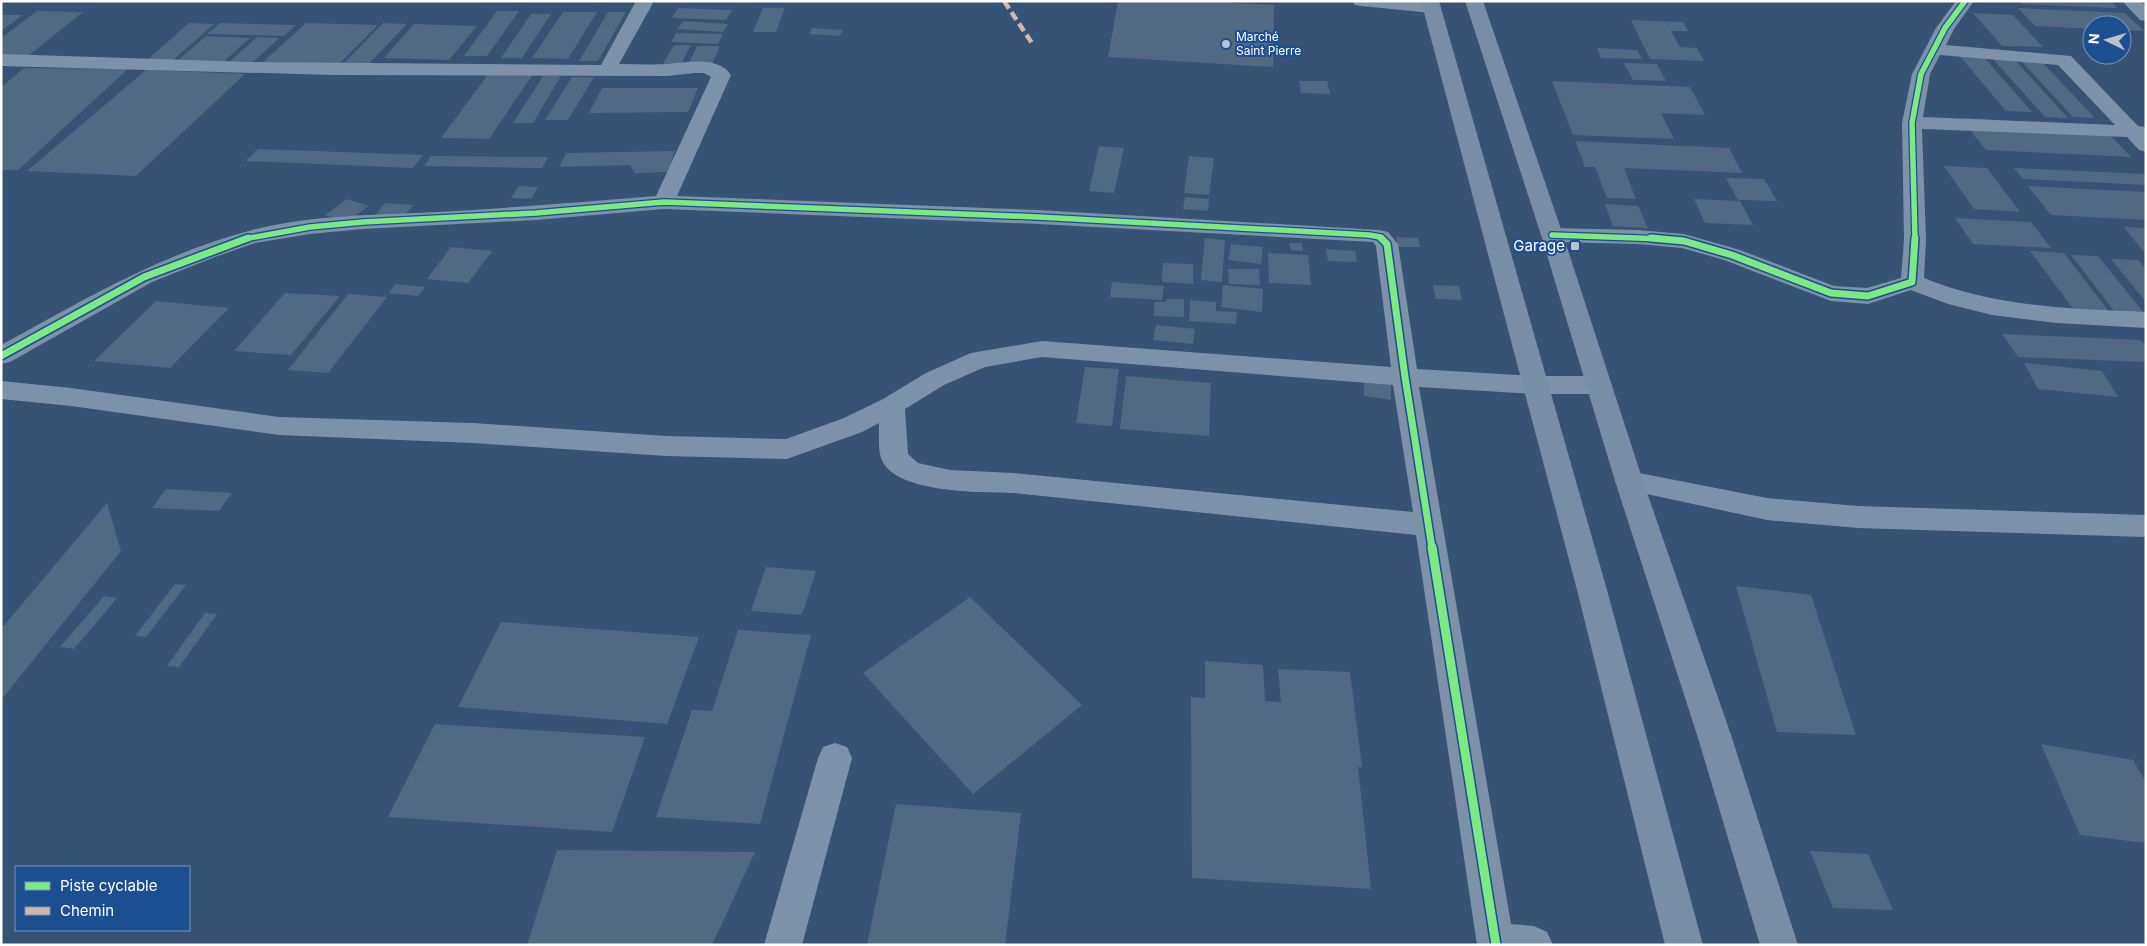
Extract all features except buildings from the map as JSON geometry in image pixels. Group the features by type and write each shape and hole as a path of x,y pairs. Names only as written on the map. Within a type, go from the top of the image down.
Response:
{"main road":[{"path":"1474,1 1552,235 1629,481 1715,738 1779,945"},
{"path":"1431,4 1648,801 1684,945"}],"street":[{"path":"1361,1 1431,4"},
{"path":"1912,282 1914,240 1912,123 1921,74 1945,28 1965,1"},
{"path":"2131,1 2146,16"},
{"path":"607,70 644,2"},
{"path":"1933,49 2064,60 2142,137"},
{"path":"1,60 101,65 377,70 607,70 704,67 715,70 720,75 664,202"},
{"path":"1912,123 2142,137"},
{"path":"1,356 144,277 206,252 251,237 310,227 354,223 536,213 664,202 1028,216 1380,237 1387,244 1405,377 1496,943 1534,945"},
{"path":"1552,235 1637,237 1684,241 1732,255 1831,294 1868,296 1912,282 1948,296 2002,309 2069,316 2146,320"},
{"path":"1,390 71,397 279,426 473,433 666,446 787,449 854,425 935,379 980,359 1042,349 1405,377 1536,385 1599,385"},
{"path":"892,405 892,434 895,458 910,472 950,480 1014,483 1430,525"},
{"path":"1629,481 1768,509 1849,516 2146,526"},
{"path":"784,945 835,758"}],"marked path":[{"path":"1004,1 1034,46"}],"cycle path":[{"path":"1552,235 1637,237 1684,241 1732,255 1831,293 1868,296 1912,282 1915,240 1912,123 1921,74 1945,28 1965,1"},
{"path":"1,356 144,277 207,252 251,237 310,227 363,222 536,213 664,202 1038,217 1380,237 1387,244 1405,377 1496,945"}],"place":[{"name":"Marché Saint Pierre","path":"1226,44"},
{"name":"Garage","path":"1575,246"}]}
